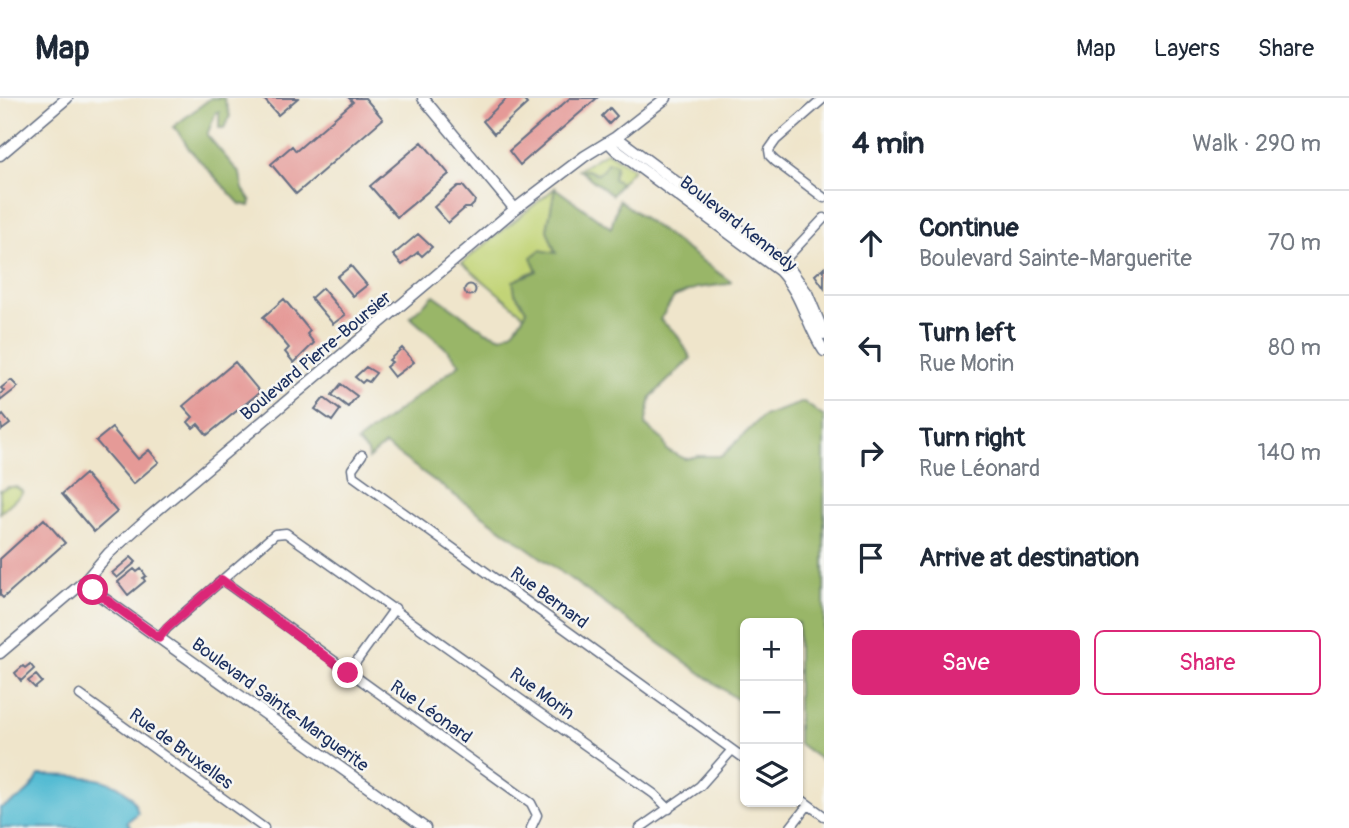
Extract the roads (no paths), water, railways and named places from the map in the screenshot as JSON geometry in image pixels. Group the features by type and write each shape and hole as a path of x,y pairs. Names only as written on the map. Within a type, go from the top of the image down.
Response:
{"street":[{"path":"0,155 67,98"},
{"path":"423,98 515,209"},
{"name":"Boulevard Pierre-Boursier","path":"0,653 85,581 109,553 141,524 515,209 666,98"},
{"path":"824,98 776,140 769,150 775,161 824,198"},
{"name":"Boulevard Kennedy","path":"612,140 616,150 697,204 780,265 806,290 824,334"},
{"path":"780,265 824,218"},
{"name":"Boulevard Kennedy","path":"780,265 797,293 813,334 824,351"},
{"name":"Rue Bernard","path":"362,456 352,469 353,476 740,756"},
{"name":"Rue Morin","path":"159,638 167,628 275,534 286,533 658,797 669,809"},
{"name":"Rue Léonard","path":"222,580 531,803 537,815 531,828"},
{"name":"Boulevard Sainte-Marguerite","path":"85,581 99,596 412,824 425,828"},
{"path":"348,673 395,608"},
{"name":"Rue de Bruxelles","path":"80,695 264,828"},
{"path":"640,828 700,786 732,750"},
{"path":"803,801 824,816"},
{"path":"790,828 808,805"}],"water":[{"path":"39,775 82,777 111,783 133,800 138,813 127,822 132,828 0,828 0,808 23,795"}]}
